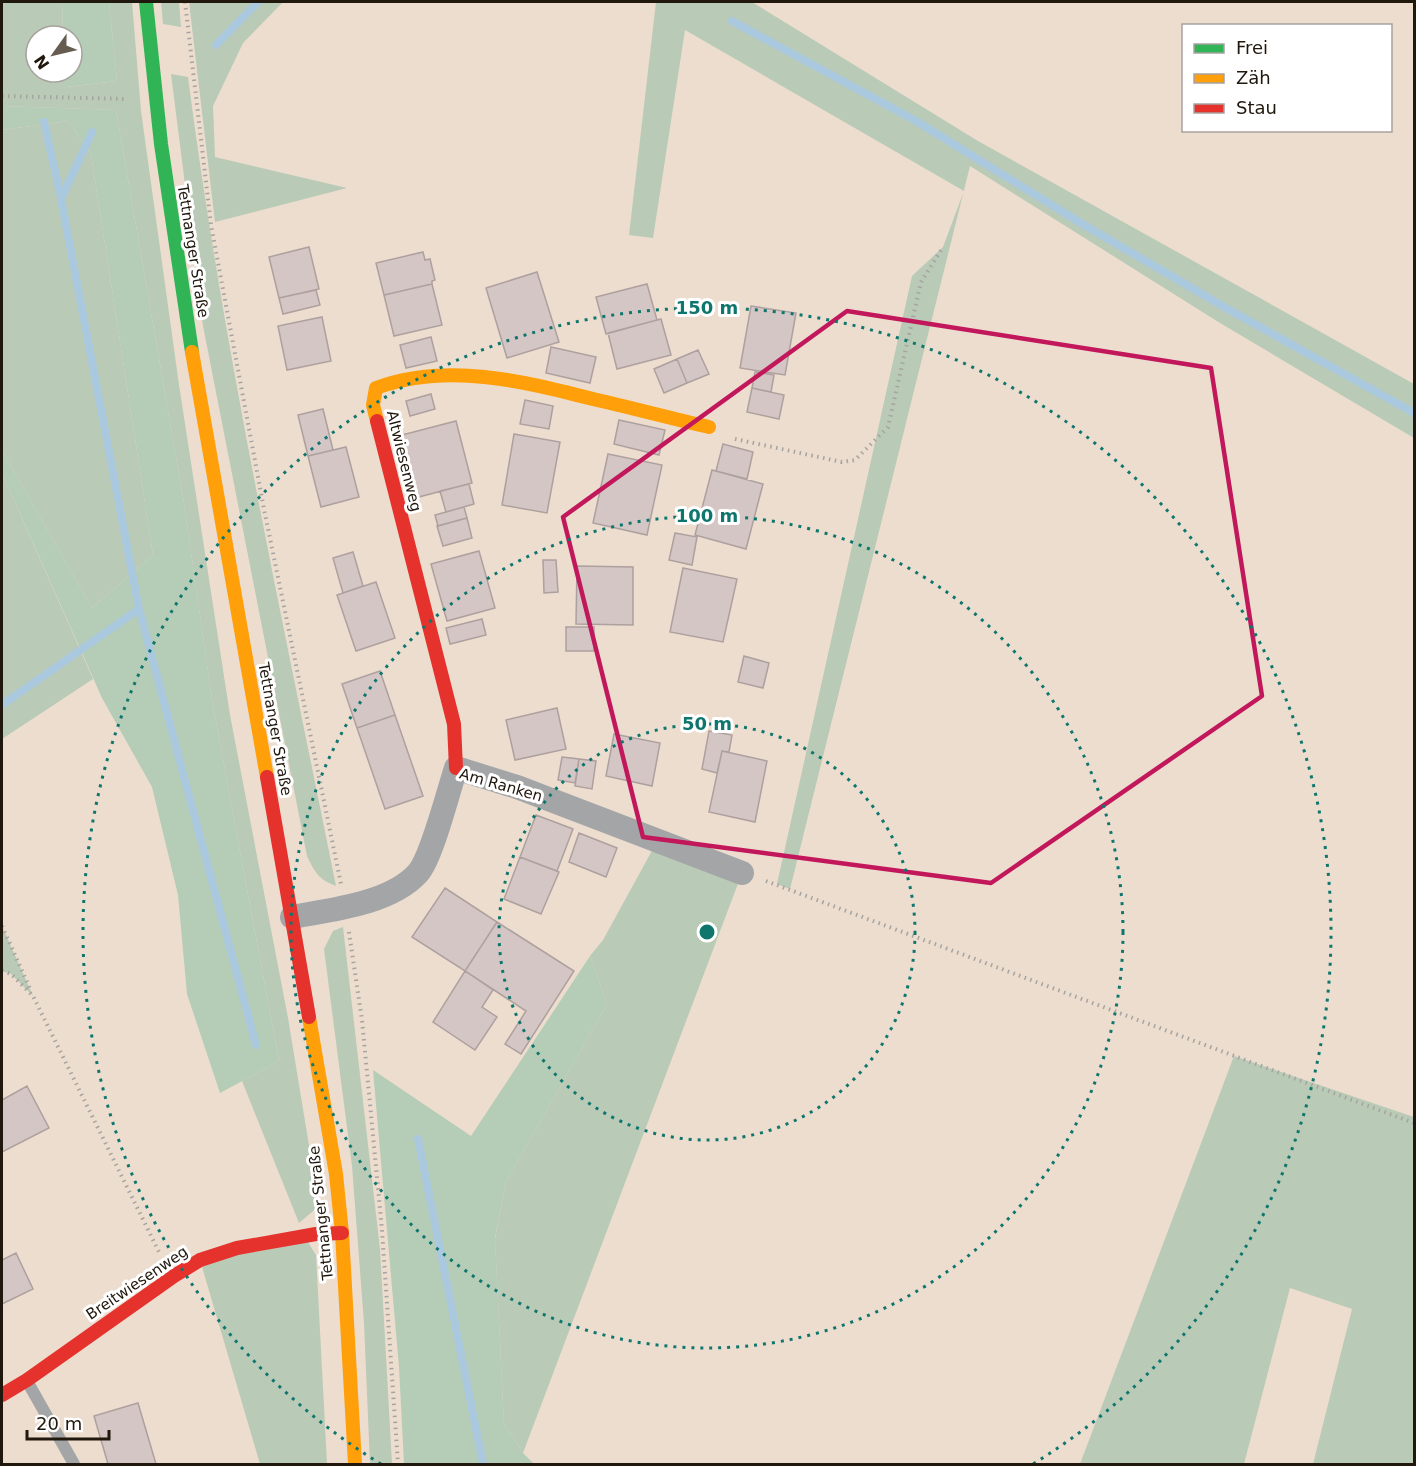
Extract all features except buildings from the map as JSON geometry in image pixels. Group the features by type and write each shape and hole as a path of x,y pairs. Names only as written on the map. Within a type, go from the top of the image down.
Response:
{"main road":[{"name":"Tettnanger Straße","path":"146,2 155,99 197,384 336,1174 342,1233 355,1464"},
{"name":"Altwiesenweg","path":"456,768 454,724 373,405 376,388 390,383 455,374 520,381 709,427"},
{"name":"Breitwiesenweg","path":"2,1395 200,1260 237,1248 316,1234 342,1233"}],"street":[{"name":"Am Ranken","path":"292,916 346,907 401,887 419,872 433,842 456,768 517,787 742,873"}],"lane":[{"path":"27,1380 74,1464"}],"path":[{"path":"185,2 212,225 264,509 346,907 362,1020 382,1230 399,1464"},
{"path":"2,96 155,99"},
{"path":"709,427 726,436 750,442 842,462 855,460 888,427 921,282 943,247"},
{"path":"742,873 1414,1123"},
{"path":"2,926 33,996 153,1241 174,1276"},
{"path":"2,970 11,974 33,996"}],"highlighted area":[{"path":"847,311 1211,368 1262,696 991,883 643,837 563,517"}],"green space":[{"path":"2,2 62,2 63,24 24,24 24,84 66,84 66,87 117,81 109,2 132,2 141,111 179,385 230,715 288,1018 319,1206 299,1223 242,1081 279,1061 213,706 184,503 116,110 2,106"},
{"path":"62,2 109,2 117,81 65,87 65,84 84,84 84,24 63,24"},
{"path":"161,2 179,2 181,27 163,24"},
{"path":"189,2 283,2 243,43 213,106 215,157 347,188 215,222"},
{"path":"656,2 752,2 978,141 1414,384 1414,438 1220,323 970,166 964,191 685,30 653,238 629,235"},
{"path":"171,74 188,77 202,179 236,382 336,886 325,881 318,874 307,856 203,326"},
{"path":"2,106 116,110 184,503 213,706 279,1061 220,1093 187,994 178,895 152,787 102,698 2,473 2,451 92,608 153,555 91,154 68,121 2,130"},
{"path":"68,121 91,154 153,555 92,608 2,451 2,130"},
{"path":"963,193 790,889 777,884 912,276 943,247"},
{"path":"2,473 93,679 2,739"},
{"path":"654,847 742,873 523,1453 504,1424 495,1239 506,1182 607,1004 590,956 603,940"},
{"path":"2,926 33,996 11,974 2,971"},
{"path":"343,927 380,1249 392,1464 370,1464 364,1323 352,1166 324,949 333,931"},
{"path":"590,956 607,1004 506,1182 495,1238 504,1424 523,1453 534,1464 404,1464 399,1367 373,1070 471,1136"},
{"path":"1234,1056 1414,1117 1414,1464 1313,1464 1352,1309 1290,1288 1244,1464 1080,1464"},
{"path":"304,1236 316,1255 327,1464 260,1464 200,1260"}],"waterway":[{"path":"216,45 258,2"},
{"path":"732,21 916,121 1084,225 1226,308 1414,413"},
{"path":"44,122 61,198"},
{"path":"92,132 61,199 139,609 256,1045"},
{"path":"2,705 139,609"},
{"path":"418,1139 483,1464"}],"traffic: fast":[{"path":"146,2 161,144 192,352"}],"traffic: slow":[{"path":"192,352 267,777"},
{"path":"377,421 373,405 376,388 403,380 458,375 539,386 709,427"},
{"path":"309,1017 336,1174 342,1233 355,1464"}],"traffic: jam":[{"path":"377,421 454,724 456,768"},
{"path":"267,777 309,1017"},
{"path":"2,1395 200,1260 237,1248 316,1234 342,1233"}]}
